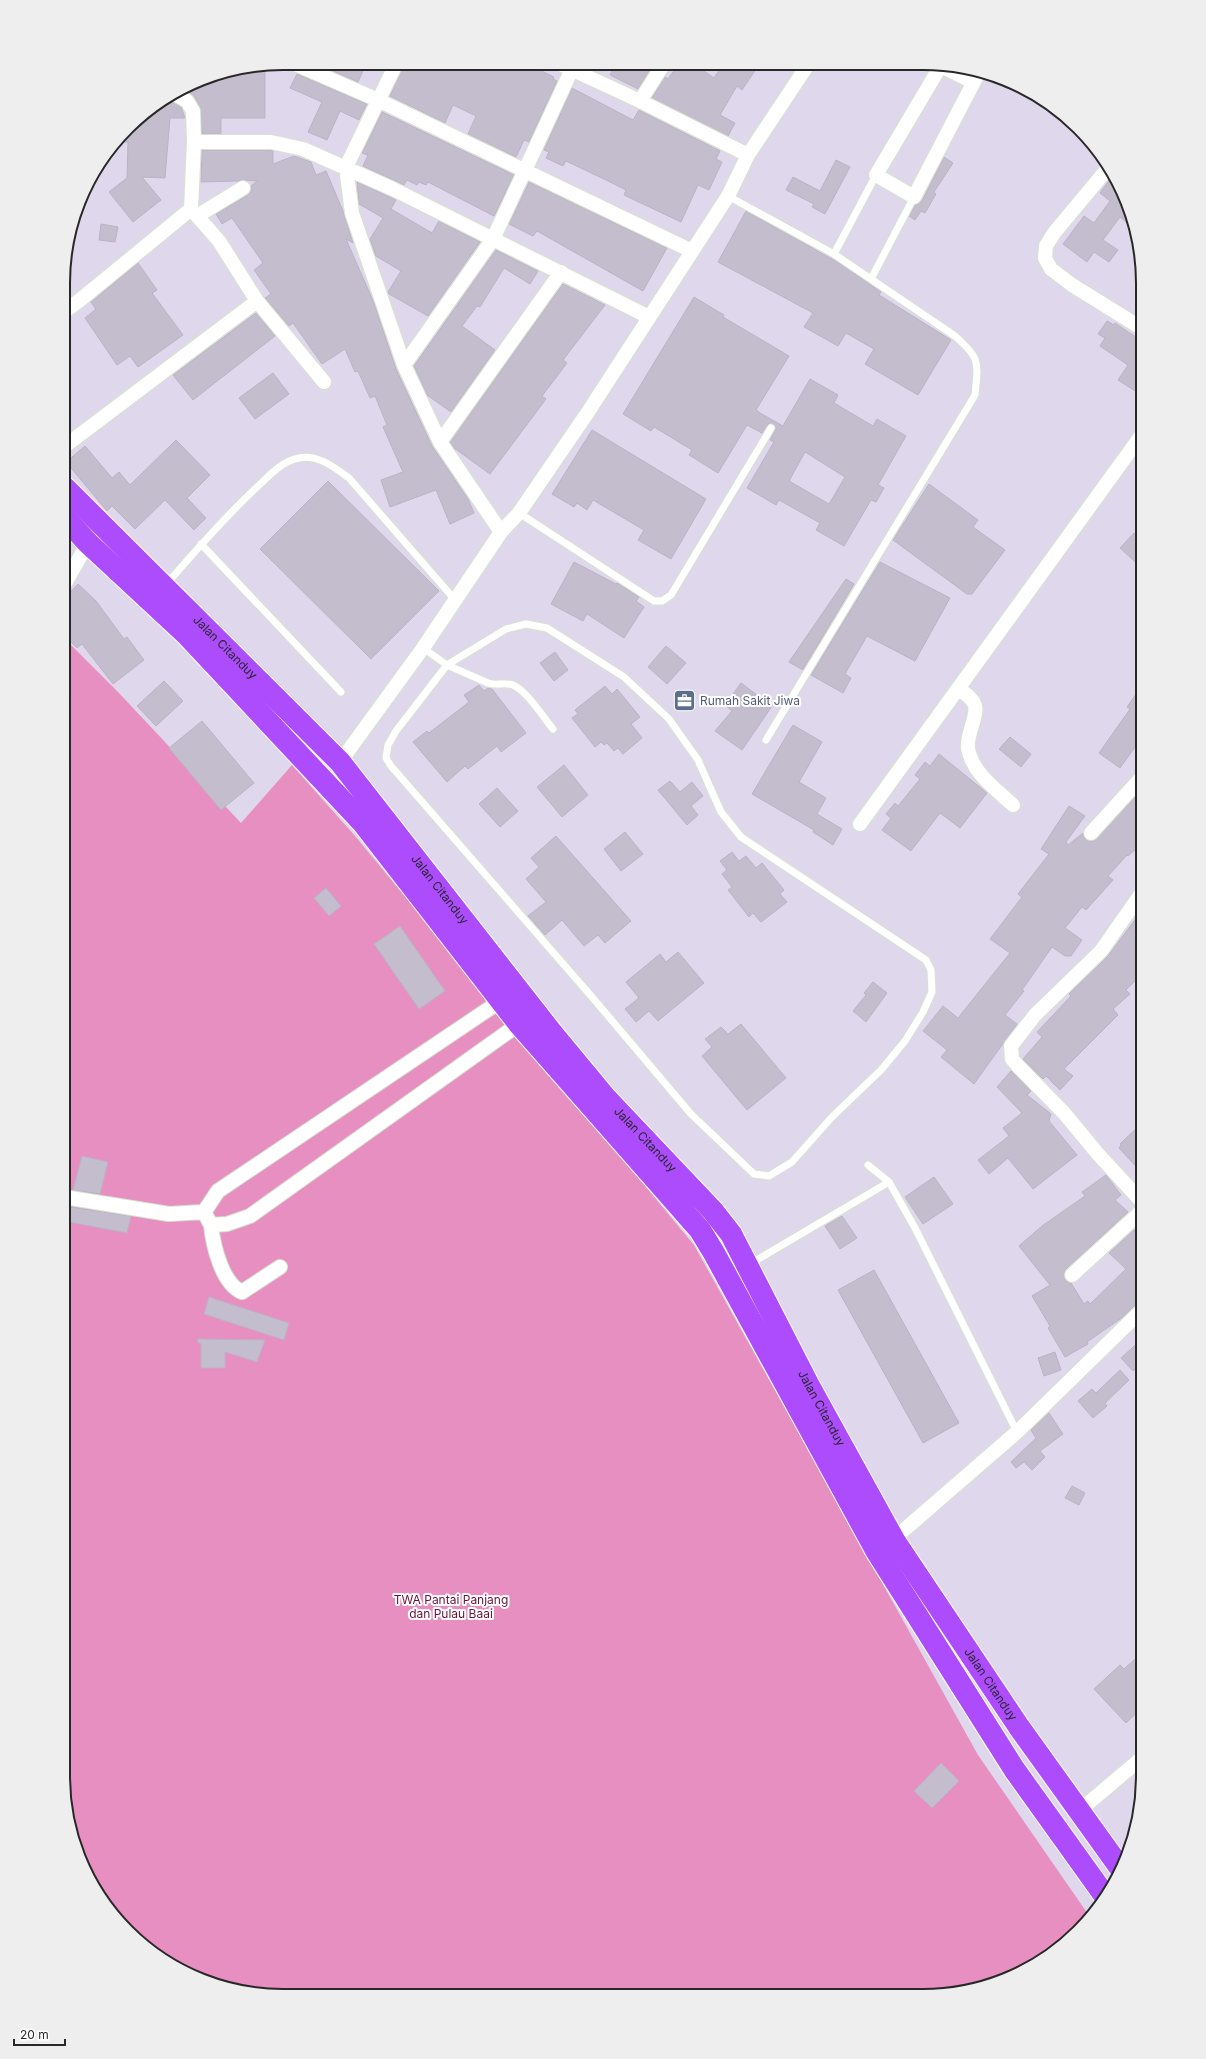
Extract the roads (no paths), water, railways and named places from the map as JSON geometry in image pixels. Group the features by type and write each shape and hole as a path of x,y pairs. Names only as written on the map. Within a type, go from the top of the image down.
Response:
{"main road":[{"name":"Jalan Citanduy","path":"70,493 340,762 509,995"},
{"name":"Jalan Citanduy","path":"70,524 88,543 187,635 363,823 509,995 700,1230 1014,1769 1102,1891"},
{"name":"Jalan Citanduy","path":"528,1018 605,1097 713,1212 731,1234 808,1384 885,1546 1019,1727 1117,1863"}],"street":[{"path":"309,70 378,100 692,251"},
{"path":"393,70 346,167 352,213 404,364 440,442 501,532"},
{"path":"404,364 493,239 526,171 566,70"},
{"path":"573,70 640,101 748,155"},
{"path":"640,101 660,70"},
{"path":"340,762 456,602 501,532 519,513 728,196 748,155 804,70"},
{"path":"938,70 876,176 914,197 976,77"},
{"path":"180,97 187,101 193,111 194,212 219,241 257,300 324,382"},
{"path":"194,142 271,142 303,149 346,167 649,316"},
{"path":"1104,172 1054,233 1046,246 1045,258 1051,269 1072,285 1136,325"},
{"path":"70,307 194,212 243,188"},
{"path":"440,442 561,272"},
{"path":"70,442 257,300"},
{"path":"860,824 1136,443"},
{"path":"70,574 88,543"},
{"path":"958,688 973,701 976,708 969,733 968,748 973,760 980,773 1014,805"},
{"path":"1091,833 1136,784"},
{"path":"1136,901 1101,951 1035,1015 1011,1046 1012,1059 1064,1113 1098,1154 1136,1195"},
{"path":"204,1212 218,1191 509,995"},
{"path":"211,1225 227,1224 250,1216 528,1018"},
{"path":"70,1198 169,1214 204,1212"},
{"path":"204,1212 211,1225 216,1254 236,1289 242,1292 280,1267"},
{"path":"1072,1276 1136,1217"},
{"path":"885,1546 1017,1432 1136,1316"},
{"path":"1079,1811 1136,1762"}],"lane":[{"path":"834,254 876,176"},
{"path":"728,196 834,254 955,336 972,352 977,367 975,395 766,740"},
{"path":"871,279 914,197"},
{"path":"519,513 654,601 662,601 671,595 771,428"},
{"path":"165,587 201,544 230,513 279,467 299,458 313,458 331,464 349,478 456,602"},
{"path":"201,544 341,692"},
{"path":"526,624 547,628 624,678 669,719 698,760 721,812 740,837 926,960 931,970 932,992 923,1012 905,1041 881,1070 832,1117 792,1162 769,1176 754,1174 691,1114 572,973 390,766 386,758 388,745 396,731 447,665 506,629 526,624"},
{"path":"423,648 447,665 494,685 511,684 520,688 553,729"},
{"path":"868,1165 889,1182 915,1228 1017,1432"},
{"path":"748,1265 889,1182"}],"place":[{"name":"Rumah Sakit Jiwa","path":"685,701"}],"park label":[{"name":"TWA Pantai Panjang dan Pulau Baai","path":"451,1607"}]}
